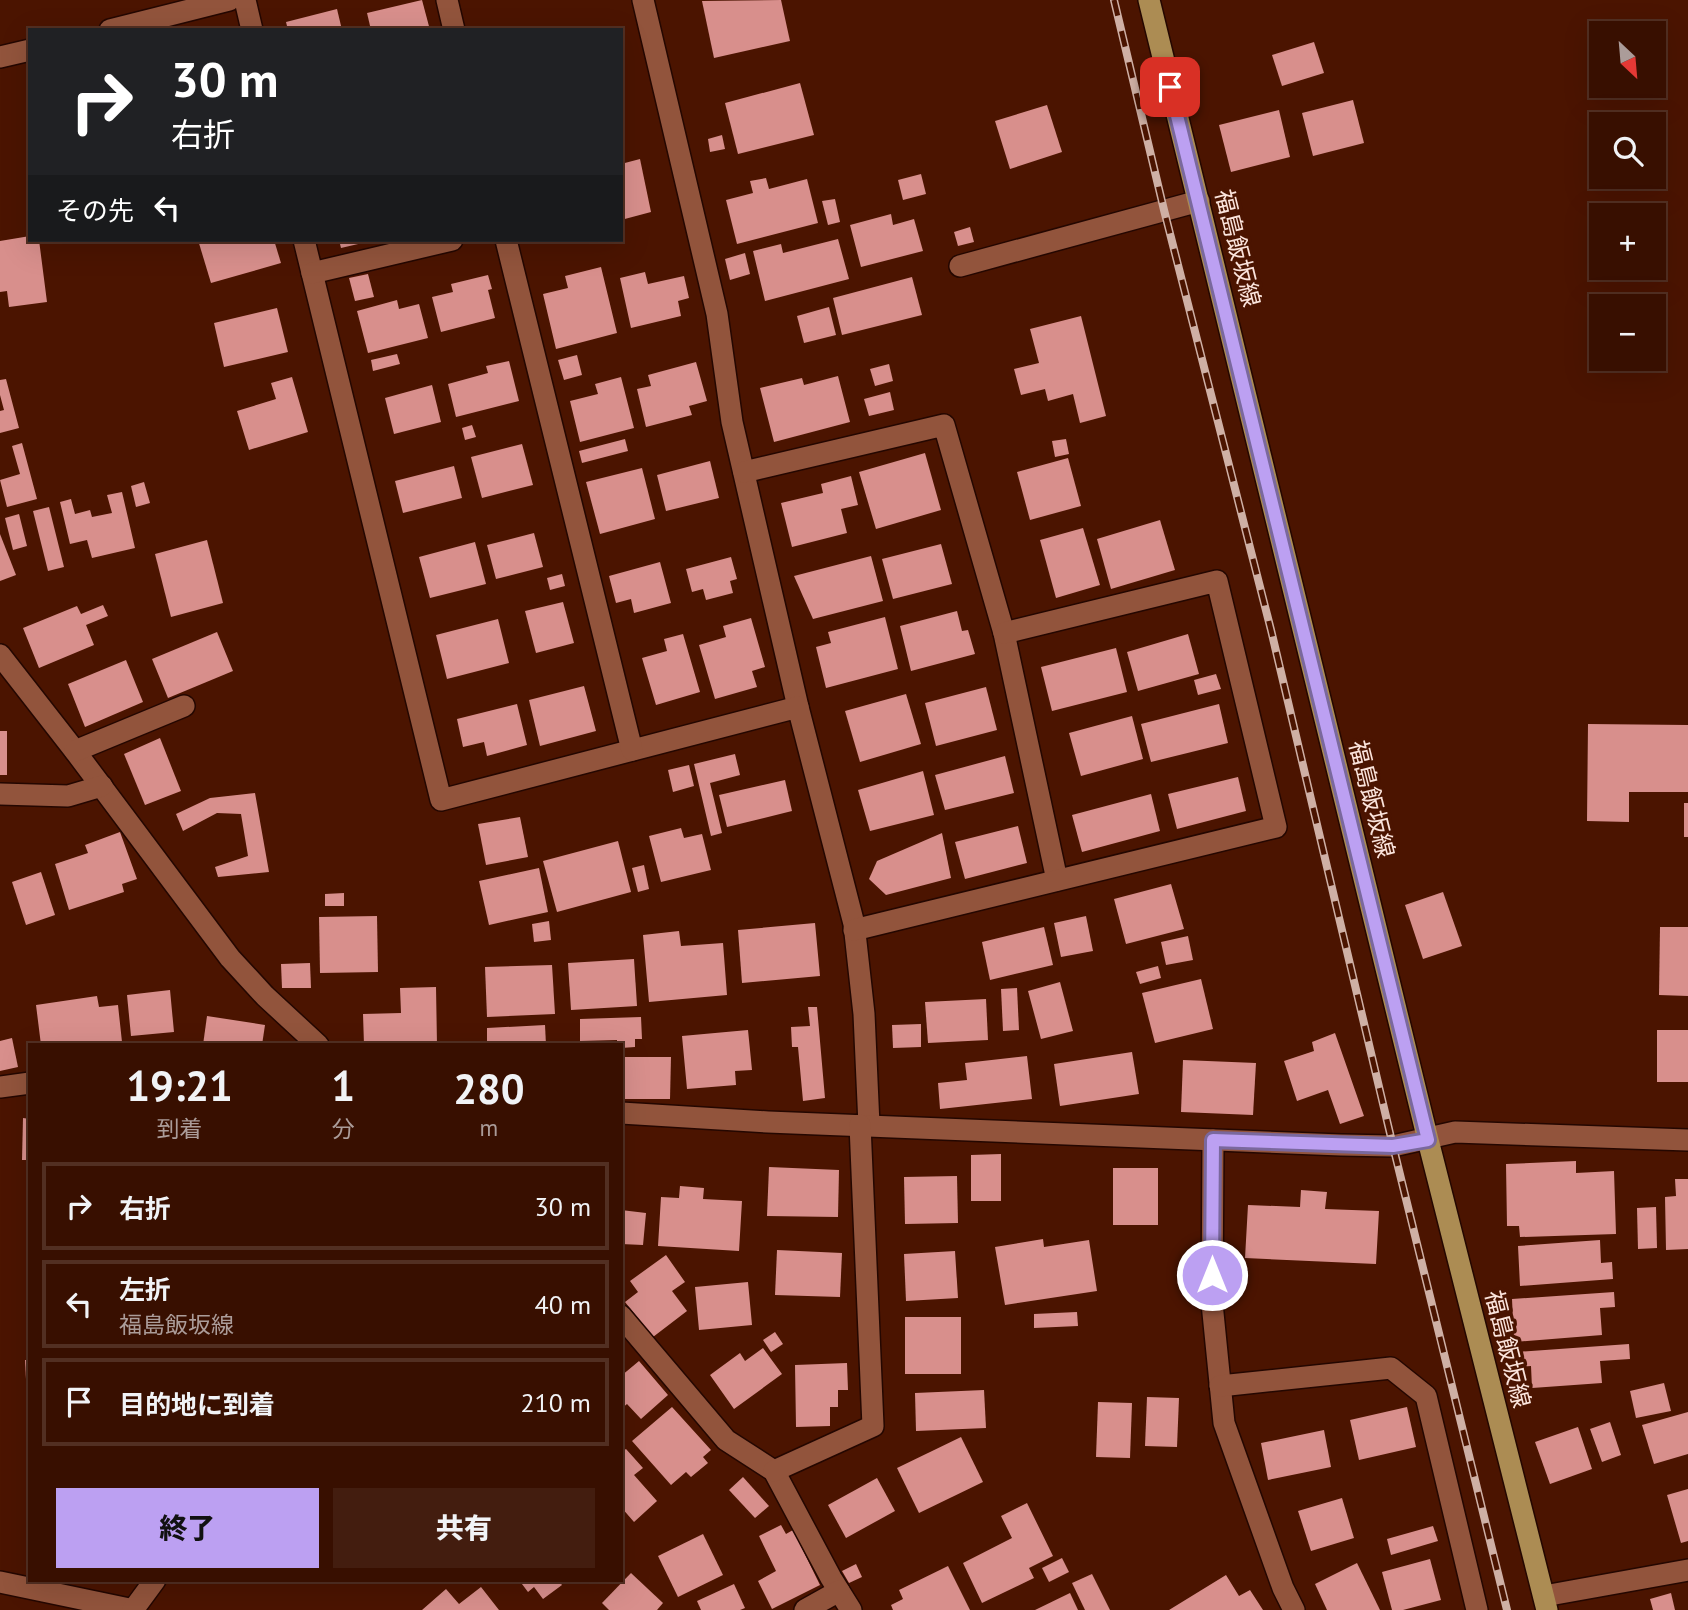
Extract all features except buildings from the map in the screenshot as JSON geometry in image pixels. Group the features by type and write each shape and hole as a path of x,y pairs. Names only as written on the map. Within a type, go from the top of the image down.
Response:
{"main road":[{"name":"福島飯坂線","path":"1149,0 1428,1140 1546,1603"}],"street":[{"path":"118,28 229,0"},
{"path":"245,0 252,28"},
{"path":"447,0 454,28"},
{"path":"643,0 717,314 732,422 798,707 854,930 864,1014 864,1125 873,1426 774,1471"},
{"path":"0,57 28,50"},
{"path":"960,265 1199,201"},
{"path":"304,242 441,800 798,707"},
{"path":"312,274 444,242"},
{"path":"506,242 632,750"},
{"path":"744,472 944,425 1004,633 1057,880"},
{"path":"854,930 1276,827 1217,581 1004,633"},
{"path":"0,655 230,958 265,996 316,1043"},
{"path":"75,751 184,706"},
{"path":"0,794 68,796 102,786"},
{"path":"0,1087 28,1083"},
{"path":"623,1113 1393,1146 1455,1132 1688,1140"},
{"path":"1213,1140 1212,1303 1224,1423 1283,1588 1294,1610"},
{"path":"623,1318 726,1440 774,1471 851,1610"},
{"path":"1220,1386 1391,1368 1426,1396 1477,1610"},
{"path":"1546,1603 1688,1570"},
{"path":"0,1582 134,1610 154,1582"},
{"path":"805,1610 839,1591"}],"railway":[{"path":"1114,0 1164,210 1271,630 1393,1146 1507,1610"}],"route":[{"path":"1170,87 1428,1140 1393,1146 1213,1140 1212,1275"}]}
